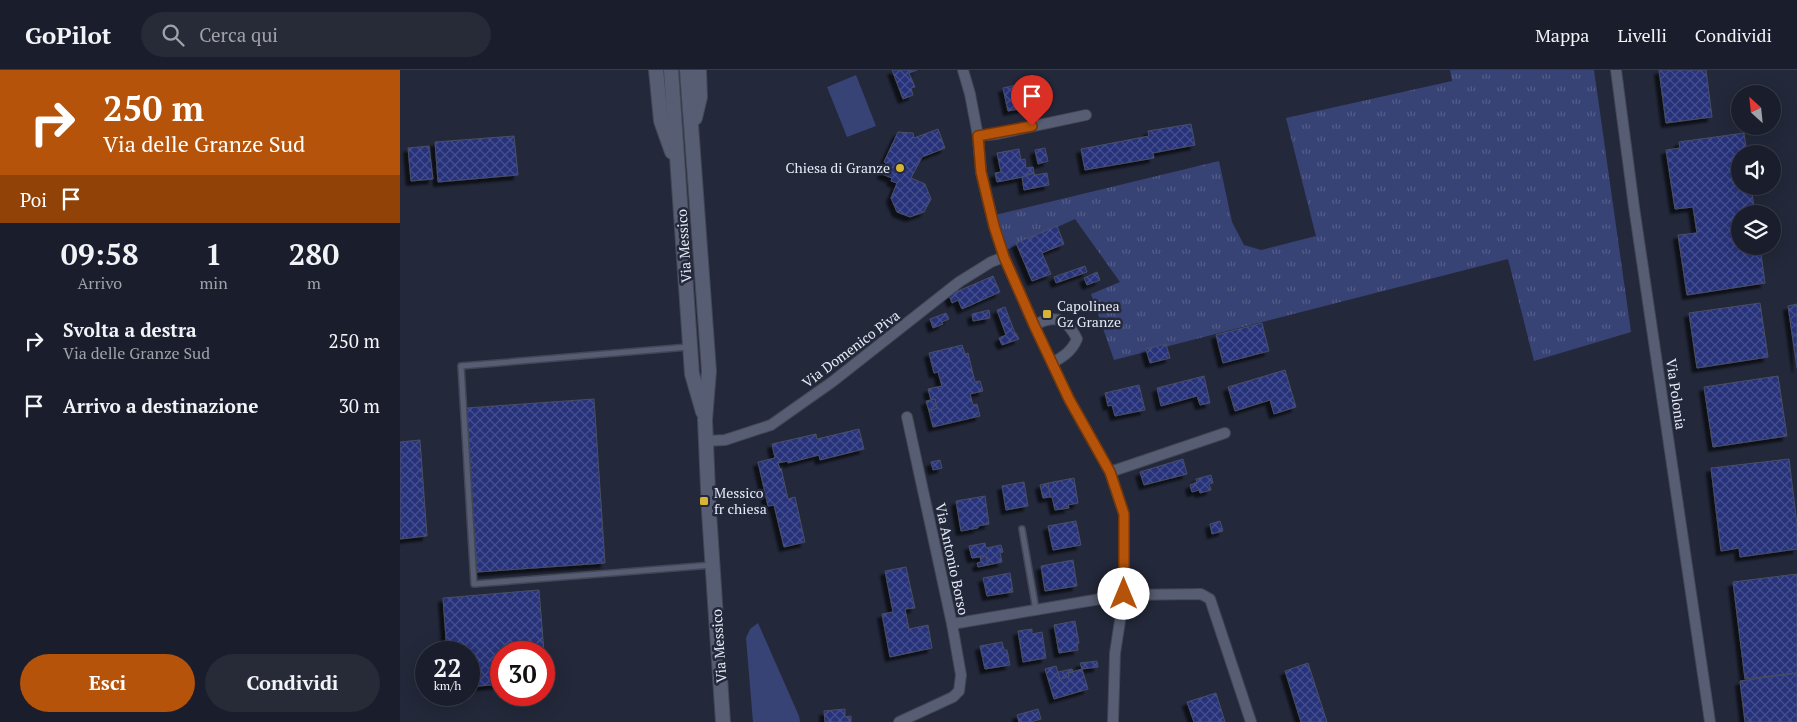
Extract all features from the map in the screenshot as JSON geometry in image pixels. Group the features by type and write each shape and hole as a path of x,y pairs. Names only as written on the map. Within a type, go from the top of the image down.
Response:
{"street":[{"path":"656,70 661,122 679,170"},
{"name":"Via Messico","path":"670,70 679,170 692,374 705,420"},
{"name":"Via Messico","path":"687,70 709,371 705,420 723,722"},
{"path":"692,129 700,97 699,70"},
{"path":"963,70 970,94 978,136 981,172 994,226 1004,257 1069,399 1110,472 1124,514 1124,594 1115,653 1113,722"},
{"name":"Via Polonia","path":"1616,70 1634,207 1710,722"},
{"path":"978,136 997,134 1086,115"},
{"name":"Via Domenico Piva","path":"706,441 725,440 771,425 898,331 959,282 991,262 1004,257"},
{"path":"1034,325 1045,320 1064,320 1072,329 1077,339 1074,346 1052,364"},
{"name":"Via Antonio Borso","path":"907,417 952,624 1124,594 1201,594 1210,599 1251,722"},
{"path":"1110,472 1225,433"},
{"path":"899,722 953,697 959,691 961,675 952,624"}],"lane":[{"path":"690,346 462,366 474,584 713,565"},
{"path":"1022,529 1036,610"}],"green space":[{"path":"1450,70 1594,70 1631,332 1534,361 1508,259 1114,360 1091,294 1120,282 1075,219 1002,252 995,215 1219,161 1232,222 1244,245 1261,250 1316,236 1286,118 1452,81"},
{"path":"856,75 876,126 847,137 827,87"},
{"path":"758,623 800,722 753,722 746,638 750,629"}],"building":[{"path":"892,70 917,70 909,73 915,87 911,88 913,95 903,99"},
{"path":"1659,70 1706,70 1712,117 1666,123"},
{"path":"1034,81 1039,105 1008,111 1003,88"},
{"path":"1191,124 1195,145 1153,153 1154,158 1085,170 1081,149 1149,136 1148,131"},
{"name":"Chiesa di Granze","path":"938,129 945,148 922,157 911,178 925,184 931,199 924,212 910,217 897,212 891,198 897,183 891,181 892,178 882,174 886,163 884,162 898,132 913,133 914,138"},
{"path":"1731,135 1744,135 1746,145 1731,145 1731,195 1752,195 1754,205 1731,205 1731,255 1761,255 1765,283 1687,295 1678,235 1697,233 1693,207 1675,209 1666,150 1680,148 1679,142"},
{"path":"514,136 518,175 438,182 435,142"},
{"path":"429,146 433,179 411,181 408,148"},
{"path":"1045,148 1048,161 1038,164 1035,150"},
{"path":"1019,149 1021,160 1025,159 1026,168 1033,167 1034,173 997,182 995,173 1001,172 997,153"},
{"path":"1034,173 1035,175 1047,173 1049,185 1024,190 1022,177"},
{"path":"1057,226 1064,244 1042,253 1051,274 1032,281 1016,243"},
{"path":"1085,266 1087,272 1056,283 1054,277"},
{"path":"1097,272 1100,280 1087,285 1084,278"},
{"path":"993,276 1000,292 962,309 958,300 952,303 949,295"},
{"path":"1760,303 1768,357 1697,368 1689,313"},
{"path":"1797,304 1797,368 1788,306"},
{"path":"1005,307 1019,339 1002,345 999,338 1006,335 997,310"},
{"path":"989,310 990,318 973,321 972,314"},
{"path":"946,313 949,319 933,328 930,319"},
{"path":"1262,323 1269,351 1223,363 1216,335"},
{"path":"1166,344 1170,358 1150,363 1146,349"},
{"path":"962,345 965,354 968,353 975,382 980,381 983,391 970,394 973,405 977,404 980,416 933,427 929,411 937,408 935,399 931,400 928,389 942,386 938,372 934,373 929,353"},
{"path":"1285,370 1296,407 1274,414 1270,400 1235,411 1228,387"},
{"path":"1204,376 1210,403 1200,405 1197,396 1161,406 1157,388"},
{"path":"1778,376 1787,436 1713,447 1704,387"},
{"path":"1139,385 1145,410 1115,416 1112,405 1108,406 1105,393"},
{"path":"594,399 605,563 477,572 466,408"},
{"path":"935,399 937,408 929,411 926,401"},
{"path":"859,429 864,449 820,460 819,455 788,463 788,461 778,463 781,468 788,499 795,497 805,542 784,547 774,505 768,506 758,462 775,458 772,444 816,434 817,439"},
{"path":"420,440 427,536 400,539 400,442"},
{"path":"1183,459 1187,474 1144,485 1140,472"},
{"path":"1789,459 1797,524 1797,549 1740,557 1739,548 1721,551 1711,468"},
{"path":"940,460 942,468 933,470 931,462"},
{"path":"1211,475 1213,483 1209,484 1211,490 1200,493 1199,490 1192,492 1190,485 1197,482 1196,479"},
{"path":"1074,478 1078,503 1068,505 1069,508 1055,510 1052,497 1050,497 1048,483"},
{"path":"1024,482 1028,506 1006,510 1002,486"},
{"path":"1048,483 1050,497 1043,498 1040,485"},
{"path":"985,496 989,524 961,531 956,501"},
{"path":"1076,521 1081,545 1053,550 1048,526"},
{"path":"1220,521 1223,531 1212,534 1210,524"},
{"path":"985,543 986,548 1001,545 1003,552 1000,553 1002,562 988,565 986,556 972,558 969,546"},
{"path":"980,556 986,556 988,565 978,567 977,563 981,562"},
{"path":"1073,560 1077,586 1045,591 1041,566"},
{"path":"906,567 915,608 905,609 909,629 928,625 932,648 890,657 882,614 893,612 885,571"},
{"path":"1010,573 1013,592 987,596 983,578"},
{"path":"1797,574 1797,673 1745,679 1733,582"},
{"path":"539,590 543,641 490,641 490,685 480,686 480,641 446,641 443,598"},
{"path":"1075,621 1079,643 1077,644 1078,650 1059,653 1054,625"},
{"path":"1032,629 1032,634 1042,632 1046,658 1023,662 1018,631"},
{"path":"1002,642 1004,650 1007,650 1010,665 985,669 980,646"},
{"path":"1097,661 1098,667 1082,669 1080,663"},
{"path":"1308,663 1327,722 1301,722 1285,671"},
{"path":"1056,666 1060,679 1069,676 1068,673 1082,669 1088,689 1054,699 1045,669"},
{"path":"1072,669 1073,672 1068,673 1069,676 1060,679 1058,672"},
{"path":"1797,673 1797,722 1745,722 1740,681"},
{"path":"1216,693 1225,722 1194,722 1187,702"},
{"path":"845,709 845,717 851,716 851,722 825,722 824,711"},
{"path":"1038,709 1041,719 1031,722 1019,722 1017,715"}],"place":[{"name":"Chiesa di Granze","path":"900,168"},
{"name":"Capolinea Gz Granze","path":"1047,314"},
{"name":"Messico fr chiesa","path":"704,501"}],"route":[{"path":"1032,126 978,136 981,172 994,226 1004,257 1069,399 1110,472 1120,500 1124,514 1124,594"}]}
